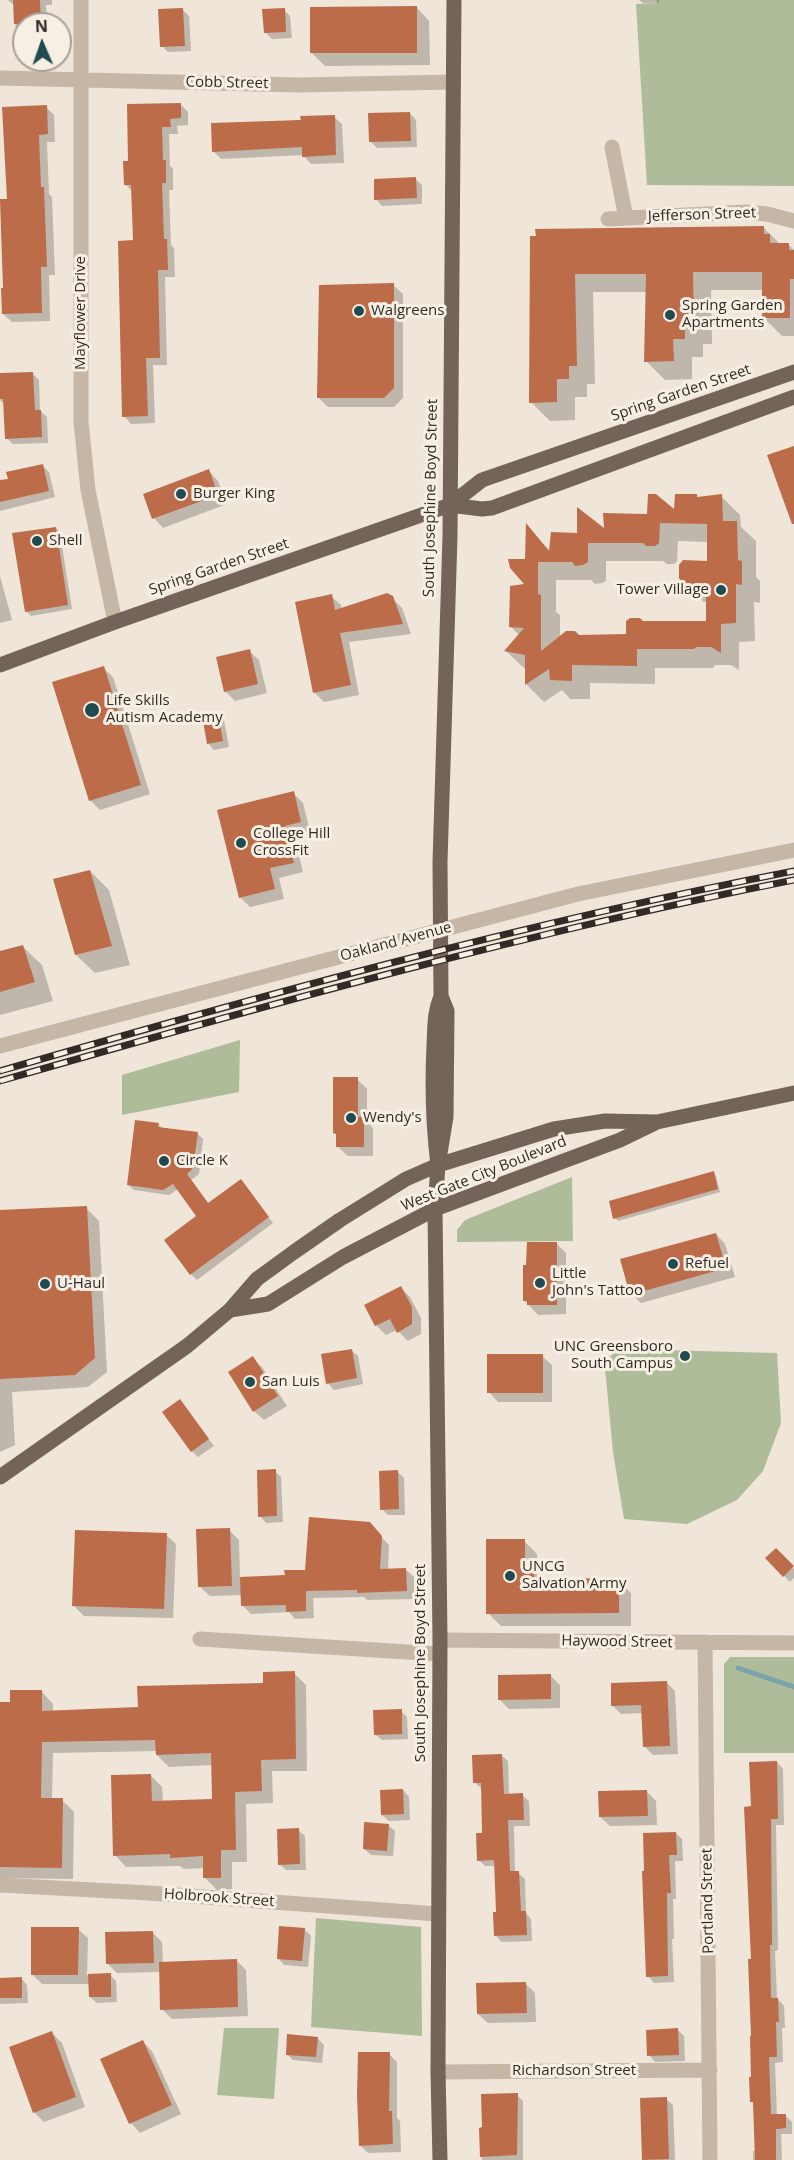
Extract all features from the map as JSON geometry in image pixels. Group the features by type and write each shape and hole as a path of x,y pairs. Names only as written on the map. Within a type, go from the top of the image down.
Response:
{"main road":[{"name":"South Josephine Boyd Street","path":"440,2160 435,1209 438,1165 446,1117 447,1011 441,996 440,862 450,505 454,0"},
{"name":"Spring Garden Street","path":"0,665 450,505 482,480 794,372"},
{"name":"Spring Garden Street","path":"450,505 492,508 794,397"},
{"name":"West Gate City Boulevard","path":"0,1477 187,1346 230,1310 257,1279 340,1220 406,1179 438,1165 554,1129 605,1121 657,1122 794,1093"},
{"name":"West Gate City Boulevard","path":"230,1310 268,1304 343,1257 435,1209 620,1140 657,1122"}],"street":[{"name":"Mayflower Drive","path":"81,0 81,422 88,490 116,622"},
{"name":"Cobb Street","path":"0,78 299,85 453,82"},
{"path":"612,147 626,218"},
{"name":"Jefferson Street","path":"608,219 746,212 767,214 794,221"},
{"name":"Oakland Avenue","path":"0,1046 578,894 794,850"},
{"name":"Haywood Street","path":"200,1639 439,1647 794,1642"},
{"name":"Portland Street","path":"705,1642 710,2160"},
{"name":"Holbrook Street","path":"0,1885 149,1893 438,1914"},
{"name":"Richardson Street","path":"438,2072 710,2070"}],"green space":[{"path":"657,0 794,0 794,186 647,185 636,4 657,3"},
{"path":"240,1040 239,1092 122,1115 122,1075"},
{"path":"572,1177 573,1241 457,1242 457,1230 465,1220"},
{"path":"621,1349 777,1353 781,1423 763,1471 737,1500 687,1524 624,1519 613,1452 605,1368 610,1357"},
{"path":"730,1657 794,1657 794,1753 724,1753 724,1664"},
{"path":"316,1918 421,1927 422,2036 311,2027"},
{"path":"224,2028 279,2028 274,2099 217,2095"}],"building":[{"path":"13,0 40,0 40,12 14,12"},
{"path":"417,6 417,53 310,53 310,7"},
{"path":"183,8 185,46 160,47 158,9"},
{"path":"285,8 286,32 264,33 262,9"},
{"path":"181,103 181,118 170,119 171,127 162,127 163,160 166,160 166,183 162,183 164,239 167,239 168,270 158,270 160,358 146,358 148,416 122,417 118,241 133,240 131,185 124,185 123,161 128,161 127,104"},
{"path":"47,105 48,134 39,135 41,187 44,187 47,267 41,267 42,313 2,314 0,199 7,199 2,107"},
{"path":"410,112 411,141 369,142 368,113"},
{"path":"335,115 336,155 302,157 302,147 212,152 211,123 301,120 300,116"},
{"path":"416,177 417,198 374,200 374,179"},
{"name":"Spring Garden Apartments","path":"764,226 764,234 770,234 770,243 789,243 789,250 794,250 794,279 790,279 790,318 762,318 762,272 693,272 694,326 685,326 685,339 673,339 674,361 644,362 646,274 575,274 577,366 569,366 569,379 557,379 557,402 529,403 530,236 536,236 535,229"},
{"name":"Walgreens","path":"394,283 394,388 384,398 317,398 319,285"},
{"path":"33,372 35,410 41,410 42,437 5,439 3,399 0,399 0,373"},
{"path":"794,446 794,524 792,524 767,455"},
{"path":"43,464 49,491 0,502 0,480 8,479 6,472"},
{"name":"Burger King","path":"209,469 218,495 152,519 143,494"},
{"name":"Tower Village","path":"648,494 656,494 674,509 675,494 697,494 697,497 722,494 723,521 737,521 738,560 742,561 742,585 736,584 736,623 721,624 721,653 711,647 637,649 637,666 572,665 572,681 550,680 549,669 525,685 525,655 504,651 524,628 509,627 510,586 524,584 510,568 508,559 525,559 526,523 549,551 551,532 577,533 577,507 604,528 603,513 647,514","holes":["660,523 707,524 707,561 683,560 679,565 679,578 683,584 706,584 706,621 643,621 640,618 630,618 626,621 626,634 579,635 575,631 566,631 541,651 541,595 538,594 538,562 572,562 575,566 583,565 588,562 588,543 643,543 646,546 655,546 659,543"]},
{"path":"56,527 68,605 25,612 12,533"},
{"path":"387,593 393,596 403,624 340,633 351,685 313,693 295,602 332,594 335,610"},
{"path":"250,649 258,684 224,692 216,657"},
{"path":"104,666 141,785 89,801 52,682"},
{"path":"218,712 223,741 207,744 202,715"},
{"path":"294,791 301,822 285,826 294,863 270,868 275,889 239,898 217,810"},
{"path":"90,870 112,946 75,955 53,879"},
{"path":"23,945 35,982 0,992 0,951"},
{"path":"333,1077 358,1077 358,1117 364,1117 364,1147 336,1147 336,1134 333,1133"},
{"path":"135,1120 159,1123 158,1127 198,1132 193,1168 187,1174 208,1203 241,1179 269,1217 190,1275 164,1240 196,1216 173,1184 163,1190 127,1185"},
{"path":"714,1171 718,1189 613,1219 609,1201"},
{"name":"U-Haul","path":"87,1206 95,1358 75,1375 0,1379 0,1210"},
{"name":"Refuel","path":"716,1233 726,1268 630,1295 620,1259"},
{"name":"Little John's Tattoo","path":"527,1242 557,1242 557,1305 527,1305 527,1301 523,1301 523,1265 526,1265"},
{"path":"401,1286 412,1307 412,1324 397,1333 390,1319 375,1326 364,1305"},
{"path":"352,1349 357,1378 326,1384 321,1354"},
{"path":"487,1354 543,1354 543,1393 487,1393"},
{"path":"253,1356 278,1396 253,1412 228,1372"},
{"path":"180,1399 209,1439 191,1452 162,1412"},
{"path":"276,1469 277,1516 258,1517 257,1470"},
{"path":"398,1470 399,1509 380,1510 379,1471"},
{"path":"309,1517 370,1522 382,1536 380,1569 406,1568 407,1591 357,1593 357,1590 306,1591 306,1611 286,1612 286,1605 241,1606 240,1577 285,1575 284,1570 305,1570"},
{"path":"230,1528 232,1586 198,1587 196,1529"},
{"path":"75,1530 167,1533 164,1609 72,1606"},
{"name":"UNCG Salvation Army","path":"486,1539 525,1539 525,1569 534,1573 534,1579 619,1578 619,1613 486,1614"},
{"path":"776,1548 794,1566 783,1577 765,1558"},
{"path":"295,1671 296,1759 261,1760 262,1791 235,1792 236,1850 221,1850 221,1878 203,1878 203,1856 170,1858 170,1854 113,1856 111,1775 151,1774 152,1801 212,1799 211,1753 156,1755 155,1740 42,1742 41,1798 63,1798 62,1868 0,1867 0,1702 10,1702 10,1690 42,1690 42,1711 138,1707 137,1686 263,1683 263,1672"},
{"path":"551,1674 551,1699 498,1700 498,1675"},
{"path":"667,1681 670,1746 643,1747 641,1705 611,1706 611,1683"},
{"path":"402,1709 402,1734 374,1735 373,1710"},
{"path":"502,1754 504,1794 523,1793 524,1820 508,1820 510,1871 519,1871 521,1911 526,1911 527,1935 494,1936 493,1912 496,1912 494,1860 477,1861 476,1833 482,1833 481,1783 473,1783 472,1755"},
{"path":"777,1761 778,1819 771,1819 772,1945 770,1945 771,1998 778,1998 779,2022 776,2022 777,2057 769,2057 771,2114 786,2114 786,2128 776,2129 776,2160 755,2160 753,2102 750,2102 749,2077 751,2077 751,2036 748,1959 751,1959 744,1807 751,1806 749,1762"},
{"path":"403,1789 404,1814 381,1815 380,1790"},
{"path":"647,1790 648,1816 599,1817 598,1791"},
{"path":"364,1822 389,1824 387,1851 363,1849"},
{"path":"299,1828 300,1864 278,1865 277,1829"},
{"path":"676,1832 677,1855 669,1855 671,1893 667,1893 668,1976 646,1977 643,1833"},
{"path":"279,1926 305,1928 302,1961 277,1959"},
{"path":"31,1927 79,1927 78,1975 31,1975"},
{"path":"153,1931 154,1963 106,1964 105,1932"},
{"path":"237,1959 238,2007 160,2010 159,1962"},
{"path":"111,1973 111,1997 89,1997 88,1974"},
{"path":"22,1977 22,1998 0,1998 0,1978"},
{"path":"526,1982 527,2013 477,2014 476,1983"},
{"path":"678,2028 679,2055 647,2056 646,2030"},
{"path":"52,2031 76,2097 33,2113 9,2047"},
{"path":"287,2034 318,2037 316,2057 286,2055"},
{"path":"143,2040 172,2105 129,2124 100,2059"},
{"path":"358,2052 390,2052 389,2111 392,2111 393,2144 359,2146"},
{"path":"518,2093 517,2155 480,2157 481,2094"},
{"path":"667,2097 669,2159 642,2160 640,2098"}],"waterway":[{"path":"738,1668 794,1687"}],"railway":[{"path":"0,1071 296,988 494,937 694,891 794,871"},
{"path":"0,1081 395,972 594,923 794,880"}],"place":[{"name":"Walgreens","path":"359,311"},
{"name":"Spring Garden Apartments","path":"670,315"},
{"name":"Burger King","path":"181,494"},
{"name":"Shell","path":"37,541"},
{"name":"Tower Village","path":"721,590"},
{"name":"Life Skills Autism Academy","path":"92,710"},
{"name":"College Hill CrossFit","path":"241,843"},
{"name":"Wendy's","path":"351,1118"},
{"name":"Circle K","path":"164,1161"},
{"name":"Refuel","path":"673,1264"},
{"name":"Little John's Tattoo","path":"540,1283"},
{"name":"U-Haul","path":"45,1284"},
{"name":"UNC Greensboro South Campus","path":"685,1356"},
{"name":"San Luis","path":"250,1382"},
{"name":"UNCG Salvation Army","path":"510,1576"}]}
